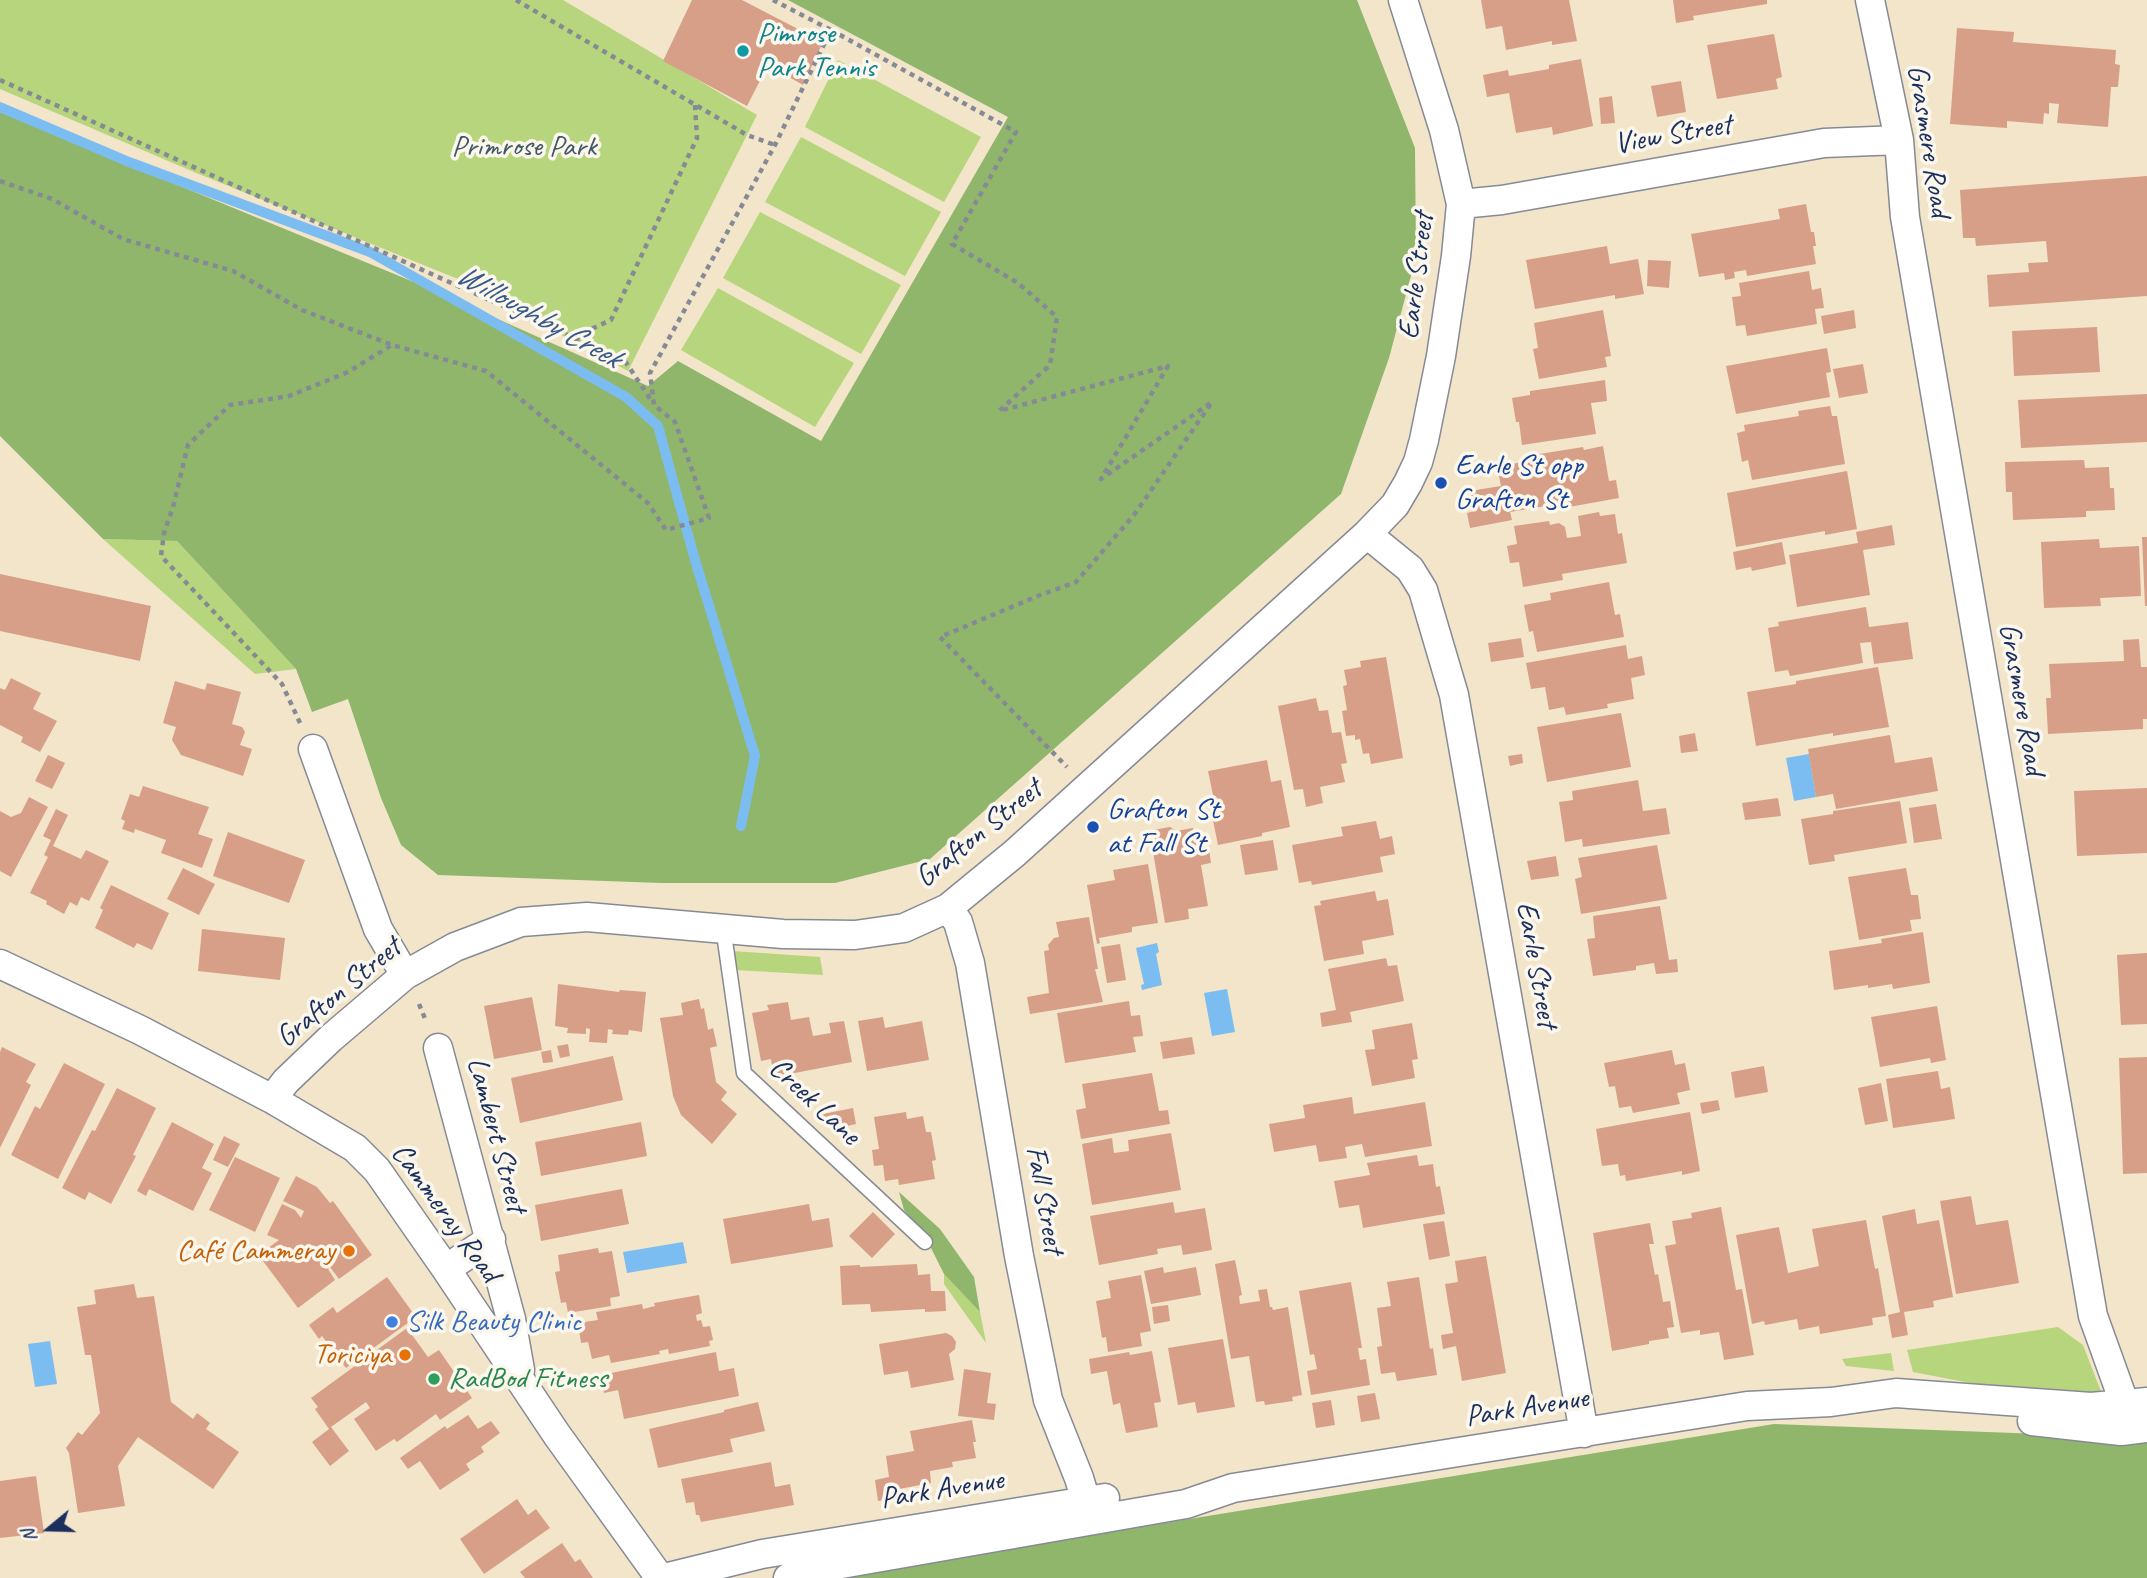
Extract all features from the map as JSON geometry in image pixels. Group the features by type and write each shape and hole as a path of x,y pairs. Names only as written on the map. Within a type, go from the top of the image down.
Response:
{"street":[{"name":"Earle Street","path":"1403,0 1444,130 1461,204 1444,334 1424,440"},
{"name":"Grasmere Road","path":"1870,0 1899,140 1908,230 2092,1315 2136,1404"},
{"name":"View Street","path":"1461,204 1502,200 1824,143 1899,140"},
{"name":"Grafton Street","path":"272,1099 286,1081 323,1046 405,975 455,947 521,922 587,917 783,934 855,935 904,929 948,908 1015,853 1367,534 1395,505 1418,462 1424,440"},
{"name":"Earle Street","path":"1367,534 1410,569 1423,590 1454,695 1584,1433"},
{"path":"313,749 378,929 405,975"},
{"name":"Fall Street","path":"948,908 958,922 970,963 1019,1256 1048,1400 1086,1501"},
{"name":"Cammeray Road","path":"0,964 140,1030 272,1099 355,1148 377,1170 557,1435 662,1578"},
{"name":"Lambert Street","path":"438,1048 491,1239 523,1382"},
{"name":"Lambert Street","path":"446,1269 491,1239"},
{"name":"Park Avenue","path":"1831,1402 1896,1393 2091,1407 2136,1404"},
{"name":"Park Avenue","path":"662,1578 762,1554 1134,1493 1233,1488 1747,1406 1831,1402 1902,1405 2121,1431 2147,1428"},
{"name":"Park Avenue","path":"788,1578 802,1571 1186,1504 1233,1488"}],"lane":[{"name":"Creek Lane","path":"723,927 744,1073 925,1242"}],"path":[{"path":"516,0 747,135 775,145"},
{"path":"773,0 1016,132 952,244 1018,283 1057,317 1050,365 999,411 1168,366 1101,479 1212,402 1134,515 1076,582 940,637 1087,787"},
{"path":"654,405 650,373 775,145 831,30"},
{"path":"0,80 625,361 654,405 675,422 709,518 666,530 648,503 486,370 392,345 302,310 233,271 123,239 52,200 0,181"},
{"path":"573,337 611,320 697,138 695,104"},
{"path":"313,749 282,684 160,556 164,533 188,444 230,405 289,396 348,372 392,345"},
{"path":"405,975 438,1048"}],"green space":[{"name":"Primrose Park","path":"0,0 563,0 757,115 628,371 458,279 194,172 0,89"},
{"path":"788,0 1357,0 1415,148 1416,257 1389,358 1341,494 930,859 835,883 661,883 438,875 401,845 381,798 348,699 312,712 296,669 177,541 103,539 0,436 0,112 426,287 648,386 678,361 821,441 1008,117"},
{"path":"838,60 981,137 944,202 805,127"},
{"path":"801,137 941,212 905,276 765,202"},
{"path":"760,212 901,285 861,354 723,278"},
{"path":"718,288 854,363 815,427 681,350"},
{"path":"103,539 177,541 296,669 255,674"},
{"path":"732,951 820,957 823,975 735,970"},
{"path":"899,1192 940,1229 974,1277 980,1312 944,1274 925,1236 904,1210"},
{"path":"944,1274 980,1312 986,1343 944,1284"},
{"path":"2058,1327 2083,1345 2102,1394 2059,1400 1913,1372 1907,1350"},
{"path":"1891,1353 1894,1371 1846,1366 1842,1359"},
{"path":"1774,1424 2147,1438 2147,1578 826,1578"}],"water":[{"path":"1809,754 1816,797 1794,801 1786,758"},
{"path":"1157,943 1159,952 1156,954 1162,985 1142,990 1141,985 1144,984 1136,948"},
{"path":"1227,989 1235,1032 1212,1036 1204,993"},
{"path":"683,1242 687,1263 627,1273 623,1252"},
{"path":"50,1341 57,1384 35,1387 28,1344"}],"building":[{"name":"Pimrose Park Tennis","path":"692,0 742,0 823,42 803,85 768,65 747,106 663,61"},
{"path":"1481,0 1569,0 1577,41 1552,45 1552,41 1506,50 1502,26 1486,29"},
{"path":"1673,0 1767,0 1767,4 1693,16 1694,20 1676,23"},
{"path":"1957,28 2014,32 2013,42 2116,50 2115,64 2120,65 2118,87 2111,87 2108,127 2057,123 2059,104 2049,103 2049,114 2044,113 2043,124 2007,121 2007,128 1950,124"},
{"path":"1774,34 1782,77 1776,79 1778,89 1717,99 1707,45"},
{"path":"1581,59 1593,126 1553,135 1552,127 1516,133 1509,93 1487,97 1483,75 1508,70 1509,76 1549,69 1549,65"},
{"path":"1681,81 1686,112 1657,117 1651,86"},
{"path":"1612,96 1615,123 1601,124 1599,98"},
{"path":"2147,176 2147,296 1989,307 1987,275 2029,272 2028,263 2048,262 2046,241 1976,246 1975,238 1963,238 1960,190"},
{"path":"1806,204 1811,232 1814,232 1816,264 1747,276 1746,270 1734,272 1735,278 1725,280 1724,273 1699,277 1691,234 1780,219 1778,209"},
{"path":"1607,246 1610,264 1638,259 1644,294 1615,299 1615,295 1535,309 1526,260"},
{"path":"1648,260 1671,261 1669,288 1647,286"},
{"path":"1809,271 1812,290 1821,288 1824,308 1815,309 1817,324 1747,336 1745,325 1736,326 1732,297 1741,296 1739,283"},
{"path":"1603,310 1611,356 1605,357 1607,367 1539,379 1533,349 1538,348 1534,323"},
{"path":"1854,310 1856,328 1824,334 1821,316"},
{"path":"2097,327 2100,372 2014,376 2012,331"},
{"path":"1827,348 1831,372 1826,373 1830,397 1736,414 1726,366"},
{"path":"1863,364 1868,393 1839,398 1833,369"},
{"path":"1605,380 1607,401 1591,403 1596,434 1522,445 1512,398 1530,395 1530,391"},
{"path":"2147,394 2147,442 2021,448 2018,400"},
{"path":"1830,406 1832,416 1837,416 1845,464 1752,480 1748,460 1742,462 1737,433 1745,431 1744,425 1799,416 1798,411"},
{"path":"1603,446 1609,481 1616,480 1619,498 1558,509 1558,504 1510,512 1512,520 1470,528 1467,513 1474,511 1470,491 1501,486 1498,471 1504,470 1503,466 1522,462 1521,457"},
{"path":"2084,460 2085,468 2109,467 2115,510 2086,511 2086,517 2013,520 2012,492 2006,492 2005,462"},
{"path":"1847,471 1857,529 1825,535 1825,531 1736,547 1727,493"},
{"path":"1599,512 1600,516 1615,514 1618,534 1622,533 1627,563 1562,574 1563,580 1523,587 1519,562 1510,563 1507,546 1517,544 1514,526 1549,521 1550,525 1559,523 1565,527 1567,538 1581,536 1578,516"},
{"path":"1892,525 1895,545 1863,550 1870,595 1797,607 1789,555 1858,543 1856,532"},
{"path":"2142,537 2147,537 2147,606 2145,606"},
{"path":"2099,539 2100,548 2139,546 2141,596 2100,598 2101,606 2044,608 2041,542"},
{"path":"1782,542 1786,564 1752,571 1751,567 1736,570 1733,552"},
{"path":"0,574 151,606 140,661 0,631"},
{"path":"1609,582 1615,615 1620,614 1624,637 1537,652 1533,631 1529,632 1524,605 1551,600 1550,593"},
{"path":"1866,607 1869,627 1908,622 1913,659 1874,664 1871,642 1860,643 1863,663 1790,676 1788,670 1775,672 1768,628 1779,626 1778,622"},
{"path":"1521,638 1524,657 1491,662 1488,643"},
{"path":"2139,639 2141,667 2147,667 2147,719 2143,719 2143,729 2048,734 2046,698 2051,698 2049,664 2124,661 2123,640"},
{"path":"1626,645 1628,659 1642,656 1645,675 1631,678 1634,699 1607,704 1608,708 1566,715 1564,707 1549,710 1545,687 1531,689 1526,663"},
{"path":"1386,657 1403,758 1371,764 1369,753 1363,754 1360,739 1355,740 1355,735 1346,736 1342,711 1347,710 1343,686 1347,685 1344,670 1361,667 1360,661"},
{"path":"1878,667 1889,727 1756,746 1747,692"},
{"path":"11,678 41,693 33,709 57,721 40,752 21,742 23,737 0,725 0,688 5,690"},
{"path":"175,681 205,690 207,683 241,692 232,724 242,727 245,732 240,745 252,749 243,776 181,755 172,740 176,727 163,723"},
{"path":"1316,698 1319,711 1328,710 1332,733 1341,732 1347,763 1341,764 1345,782 1320,787 1323,803 1306,807 1303,789 1294,790 1278,706"},
{"path":"1621,713 1631,767 1547,782 1537,727"},
{"path":"1695,733 1698,751 1681,753 1679,736"},
{"path":"1890,735 1895,763 1932,757 1938,791 1836,809 1833,794 1816,797 1808,749"},
{"path":"1522,754 1523,763 1510,766 1508,756"},
{"path":"48,755 65,763 52,789 35,781"},
{"path":"1267,760 1271,782 1281,780 1290,827 1218,845 1209,801 1214,800 1208,771"},
{"path":"1638,780 1643,811 1666,808 1670,834 1583,847 1582,839 1565,842 1559,802 1573,800 1572,791"},
{"path":"143,786 209,807 198,834 213,839 202,868 161,853 166,840 135,829 134,833 122,829 125,821 121,819 130,794 139,797"},
{"path":"2147,788 2147,853 2077,856 2074,791"},
{"path":"29,797 48,807 11,877 0,871 0,811 11,817 21,813"},
{"path":"1778,798 1781,816 1745,820 1742,803"},
{"path":"1900,801 1907,843 1834,855 1835,861 1809,865 1801,819 1833,814 1833,811"},
{"path":"1936,804 1942,839 1914,843 1909,808"},
{"path":"56,809 68,815 53,846 81,859 86,850 109,861 89,901 81,897 77,906 70,902 64,914 46,904 47,901 30,893 48,857 44,855 51,840 43,836"},
{"path":"1376,821 1380,839 1392,836 1395,854 1380,857 1383,872 1312,885 1311,881 1299,883 1292,845 1343,836 1341,827"},
{"path":"1170,827 1176,831 1193,828 1197,851 1209,849 1211,863 1201,865 1208,906 1188,909 1189,919 1165,923 1150,834 1153,830"},
{"path":"228,832 305,860 289,903 213,876"},
{"path":"1273,840 1278,870 1245,875 1240,845"},
{"path":"1657,845 1667,899 1581,914 1575,879 1582,877 1578,858"},
{"path":"1556,856 1559,876 1531,880 1527,861"},
{"path":"1148,864 1158,923 1132,927 1132,932 1099,938 1100,943 1097,944 1087,885 1115,880 1113,870"},
{"path":"183,868 215,884 199,915 167,899"},
{"path":"1906,868 1911,895 1918,895 1921,919 1910,920 1912,931 1859,940 1848,877"},
{"path":"111,885 169,913 152,950 137,943 134,948 95,928 103,910 100,908"},
{"path":"1375,891 1377,901 1388,899 1394,935 1362,941 1364,954 1324,961 1314,906 1321,905 1320,901"},
{"path":"1660,906 1669,960 1677,959 1678,972 1656,974 1654,963 1636,966 1636,970 1593,976 1587,939 1595,938 1593,916"},
{"path":"1089,917 1098,969 1095,969 1103,1002 1030,1014 1027,997 1049,993 1044,951 1049,950 1048,945 1054,938 1059,937 1056,922"},
{"path":"202,929 285,938 280,980 198,971"},
{"path":"1923,932 1930,983 1893,989 1892,984 1834,990 1829,951 1882,943 1881,939"},
{"path":"1120,944 1126,980 1107,983 1101,947"},
{"path":"2147,953 2147,1024 2121,1025 2117,955"},
{"path":"1386,958 1388,966 1397,965 1404,1001 1350,1012 1352,1022 1322,1027 1320,1013 1336,1010 1328,969"},
{"path":"558,984 619,992 646,992 642,1032 629,1030 628,1035 612,1034 613,1030 608,1029 607,1043 589,1042 590,1029 586,1028 586,1034 567,1033 568,1028 555,1026"},
{"path":"532,997 542,1050 494,1059 484,1006"},
{"path":"699,999 701,1009 704,1008 708,1030 713,1028 717,1046 710,1048 716,1082 727,1092 721,1100 737,1114 712,1144 681,1115 673,1096 660,1018 683,1015 681,1003"},
{"path":"1129,1001 1131,1016 1140,1015 1143,1036 1133,1037 1136,1052 1065,1063 1057,1013"},
{"path":"788,1002 791,1020 809,1017 813,1036 831,1033 829,1023 844,1021 852,1062 774,1077 771,1059 761,1061 752,1013 769,1010 767,1005"},
{"path":"1937,1006 1946,1060 1931,1063 1930,1058 1880,1067 1871,1017"},
{"path":"883,1017 885,1028 922,1021 929,1060 867,1071 858,1021"},
{"path":"1412,1023 1418,1059 1412,1060 1415,1078 1372,1086 1365,1050 1375,1049 1372,1030"},
{"path":"1192,1037 1195,1054 1163,1059 1160,1042"},
{"path":"568,1044 570,1056 560,1058 557,1046"},
{"path":"2,1047 36,1064 26,1082 31,1085 0,1148 0,1052"},
{"path":"551,1050 553,1062 543,1063 541,1052"},
{"path":"1672,1050 1675,1065 1685,1063 1690,1090 1677,1093 1680,1104 1633,1113 1631,1106 1619,1108 1615,1086 1609,1087 1604,1063"},
{"path":"613,1056 623,1100 520,1123 511,1078"},
{"path":"2147,1057 2147,1173 2123,1174 2119,1058"},
{"path":"64,1063 105,1084 58,1179 11,1155 35,1106 40,1109"},
{"path":"1764,1066 1768,1092 1735,1098 1731,1072"},
{"path":"1938,1071 1941,1089 1950,1087 1955,1119 1893,1128 1886,1079"},
{"path":"1152,1073 1159,1111 1168,1110 1170,1124 1081,1139 1076,1110 1086,1108 1082,1084"},
{"path":"1881,1083 1888,1121 1865,1125 1858,1088"},
{"path":"117,1088 156,1108 133,1155 136,1156 111,1204 89,1192 85,1200 62,1188"},
{"path":"1352,1097 1354,1114 1425,1102 1432,1146 1365,1157 1362,1144 1345,1147 1347,1158 1319,1162 1316,1145 1274,1152 1269,1124 1305,1118 1303,1105"},
{"path":"1718,1100 1720,1110 1702,1114 1700,1103"},
{"path":"853,1108 856,1124 834,1129 818,1115"},
{"path":"906,1112 907,1119 923,1116 926,1132 931,1132 936,1160 932,1161 935,1179 899,1185 898,1179 885,1181 883,1165 874,1166 872,1150 879,1149 874,1117"},
{"path":"1690,1112 1700,1171 1682,1175 1682,1171 1626,1181 1625,1175 1620,1176 1618,1164 1602,1166 1596,1129"},
{"path":"172,1122 214,1144 202,1168 212,1173 193,1211 149,1189 146,1196 137,1191"},
{"path":"641,1122 647,1156 541,1176 535,1142"},
{"path":"1171,1133 1181,1190 1092,1205 1082,1144 1112,1138 1114,1153 1129,1151 1128,1140"},
{"path":"224,1136 240,1144 228,1167 213,1160"},
{"path":"1417,1155 1419,1166 1433,1164 1436,1187 1440,1186 1445,1214 1363,1228 1359,1205 1339,1208 1334,1181 1370,1175 1367,1163"},
{"path":"235,1157 280,1178 255,1232 209,1210"},
{"path":"296,1176 317,1187 330,1203 333,1201 372,1255 339,1279 330,1267 328,1269 335,1280 298,1308 263,1261 269,1257 264,1251 279,1240 267,1235 282,1204 295,1210 301,1218 304,1211 283,1201"},
{"path":"622,1189 629,1224 541,1241 535,1205"},
{"path":"1971,1196 1976,1225 2008,1220 2019,1283 1956,1294 1940,1201"},
{"path":"1173,1202 1175,1213 1205,1208 1212,1250 1183,1255 1181,1245 1157,1249 1158,1254 1099,1265 1090,1216"},
{"path":"809,1204 812,1221 829,1218 833,1247 731,1264 723,1219"},
{"path":"1721,1207 1736,1290 1742,1289 1754,1355 1724,1360 1719,1332 1700,1335 1700,1330 1681,1333 1665,1246 1676,1244 1672,1221 1692,1218 1691,1213"},
{"path":"1915,1209 1917,1224 1939,1220 1953,1297 1933,1301 1934,1307 1904,1312 1908,1335 1892,1338 1888,1315 1900,1312 1882,1216"},
{"path":"873,1212 895,1234 872,1258 849,1236"},
{"path":"1866,1220 1886,1316 1872,1318 1873,1325 1820,1334 1819,1326 1799,1330 1797,1319 1765,1325 1764,1321 1752,1324 1736,1235 1779,1227 1788,1273 1819,1266 1812,1229"},
{"path":"1444,1221 1450,1256 1429,1260 1423,1224"},
{"path":"1650,1223 1654,1244 1649,1244 1655,1275 1658,1274 1663,1302 1670,1301 1674,1327 1667,1328 1669,1338 1612,1351 1593,1233"},
{"path":"598,1248 599,1253 612,1251 620,1296 610,1298 611,1306 568,1313 566,1302 561,1303 555,1272 560,1271 558,1255"},
{"path":"1486,1256 1506,1373 1462,1381 1456,1346 1443,1349 1441,1335 1453,1333 1445,1284 1458,1282 1455,1261"},
{"path":"1235,1260 1242,1295 1239,1296 1240,1304 1260,1301 1258,1290 1267,1289 1273,1310 1288,1307 1302,1395 1292,1397 1293,1401 1265,1405 1264,1401 1256,1402 1249,1356 1231,1359 1215,1264"},
{"path":"917,1264 918,1275 930,1274 931,1291 945,1291 946,1311 925,1312 925,1309 871,1312 870,1304 842,1305 840,1266"},
{"path":"1163,1267 1164,1273 1196,1267 1201,1295 1151,1304 1144,1271"},
{"path":"1141,1275 1151,1331 1140,1333 1142,1346 1108,1352 1106,1337 1102,1338 1096,1301 1111,1298 1108,1281"},
{"path":"387,1277 416,1317 346,1368 322,1336 319,1339 309,1325 333,1307 337,1313"},
{"path":"1419,1277 1430,1349 1433,1348 1437,1375 1397,1381 1395,1372 1381,1374 1377,1347 1382,1346 1377,1308 1391,1306 1387,1282"},
{"path":"1351,1282 1362,1348 1358,1348 1360,1360 1366,1359 1370,1385 1311,1395 1307,1371 1317,1369 1314,1354 1310,1355 1299,1291"},
{"path":"134,1284 137,1298 154,1296 171,1402 193,1419 197,1413 210,1423 206,1429 239,1452 213,1489 138,1437 118,1466 125,1506 78,1513 66,1448 78,1432 82,1435 100,1413 91,1355 85,1355 77,1307 96,1304 94,1290"},
{"path":"699,1295 702,1313 696,1315 697,1321 701,1320 703,1327 710,1326 713,1340 709,1341 710,1346 669,1354 668,1349 659,1351 660,1354 611,1363 609,1355 592,1359 588,1342 581,1343 578,1323 598,1320 596,1312 642,1304 643,1309 655,1306 654,1303"},
{"path":"1168,1305 1170,1321 1154,1324 1152,1307"},
{"path":"407,1328 428,1357 439,1350 472,1398 440,1420 436,1414 397,1442 394,1439 376,1451 354,1419 370,1408 366,1402 331,1427 349,1451 330,1466 312,1442 329,1429 311,1398"},
{"path":"946,1333 956,1342 955,1349 949,1354 954,1380 911,1388 908,1371 884,1375 879,1344"},
{"path":"1223,1339 1235,1407 1197,1413 1195,1402 1178,1405 1168,1348"},
{"path":"1152,1351 1161,1402 1154,1403 1158,1427 1126,1433 1120,1403 1113,1405 1107,1371 1091,1374 1089,1359"},
{"path":"716,1352 719,1371 734,1368 739,1396 624,1419 618,1390 604,1393 601,1375"},
{"path":"964,1369 991,1373 987,1403 996,1404 994,1420 958,1416"},
{"path":"1375,1393 1380,1419 1361,1422 1357,1396"},
{"path":"1331,1400 1335,1425 1316,1428 1312,1403"},
{"path":"758,1402 765,1431 730,1439 733,1452 658,1468 649,1429"},
{"path":"468,1415 478,1429 491,1421 500,1433 481,1447 484,1452 466,1464 470,1470 440,1490 420,1461 408,1469 400,1458 445,1426 447,1429"},
{"path":"972,1420 976,1458 952,1462 953,1467 930,1471 931,1483 899,1489 901,1497 878,1501 875,1480 889,1477 886,1456 914,1451 910,1431"},
{"path":"771,1462 775,1487 790,1484 794,1505 701,1522 699,1515 696,1515 694,1502 686,1503 681,1479"},
{"path":"36,1476 44,1533 0,1538 0,1481"},
{"path":"517,1499 528,1515 536,1509 550,1528 484,1574 460,1539"},
{"path":"562,1543 575,1562 580,1559 593,1578 525,1578 520,1572"}],"waterway":[{"name":"Willoughby Creek","path":"0,107 129,162 370,252 626,397 658,426 695,560 755,756 741,826"}],"place":[{"name":"Pimrose Park Tennis","path":"743,51"},
{"name":"Earle St opp Grafton St","path":"1441,483"},
{"name":"Grafton St at Fall St","path":"1093,827"},
{"name":"Café Cammeray","path":"349,1251"},
{"name":"Silk Beauty Clinic","path":"392,1322"},
{"name":"Toriciya","path":"405,1355"},
{"name":"RadBod Fitness","path":"434,1379"}]}
